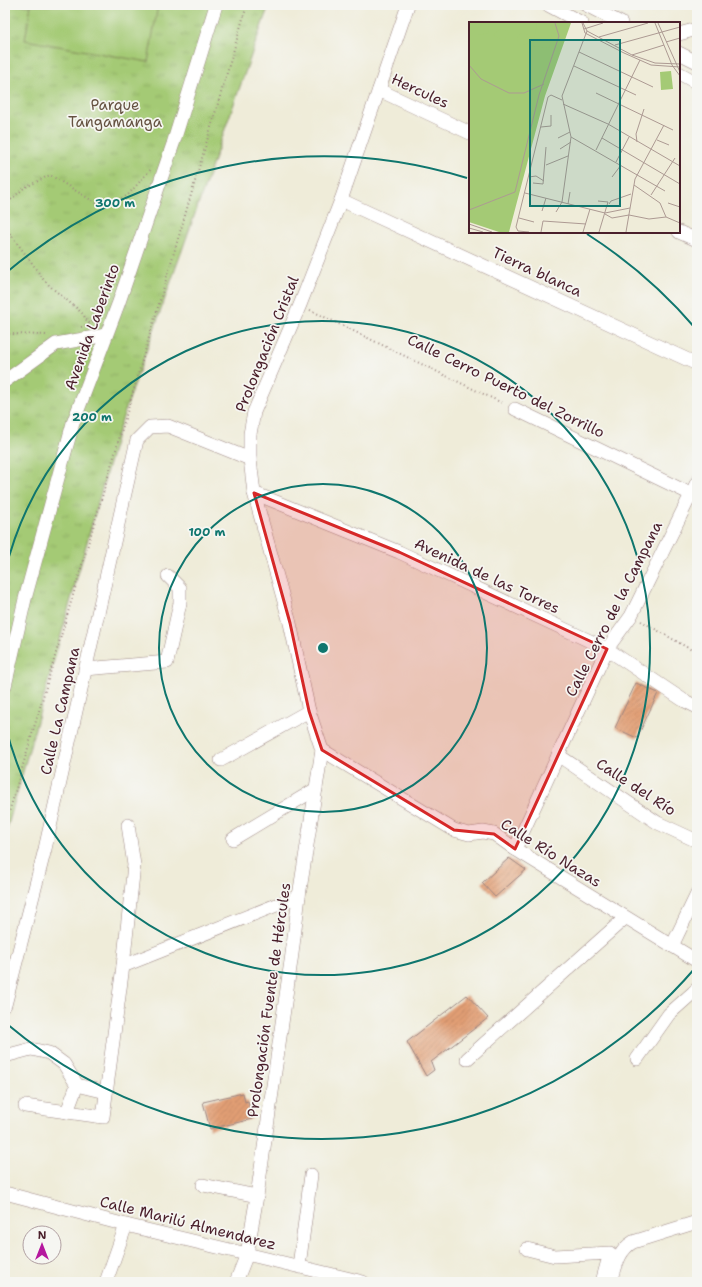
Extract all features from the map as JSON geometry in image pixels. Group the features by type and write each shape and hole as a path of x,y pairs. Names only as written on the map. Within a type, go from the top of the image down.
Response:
{"street":[{"name":"Avenida Laberinto","path":"5,686 7,667 73,423 106,335 173,144 216,5"},
{"name":"Prolongación Cristal","path":"322,750 309,711 290,623 254,493 250,459 250,434 254,412 300,305 341,200 408,5"},
{"path":"548,5 580,22"},
{"path":"586,5 619,22"},
{"path":"680,34 697,28"},
{"path":"680,54 697,62"},
{"path":"680,74 697,83"},
{"name":"Hercules","path":"379,90 469,133"},
{"name":"Tierra blanca","path":"341,200 697,364"},
{"path":"680,232 697,240"},
{"path":"5,381 56,344 106,335"},
{"name":"Calle Cerro Puerto del Zorrillo","path":"515,409 694,495"},
{"name":"Calle La Campana","path":"5,1005 45,849 138,440 150,426 168,426 250,459"},
{"path":"694,495 697,482"},
{"name":"Avenida de las Torres","path":"254,493 399,552 607,649 683,700 697,707"},
{"name":"Calle Cerro de la Campana","path":"515,849 607,649 631,616 694,495"},
{"path":"85,669 166,662 180,603 180,588 168,576"},
{"path":"221,760 309,711"},
{"name":"Prolongación Fuente de Hércules","path":"236,1282 247,1254 257,1196 291,962 299,896 322,750"},
{"name":"Calle Río Nazas","path":"322,750 454,830 470,834 484,832 494,834 515,849 625,918 697,961"},
{"name":"Calle del Río","path":"558,756 658,822 697,842"},
{"path":"233,839 316,789"},
{"path":"25,1106 103,1117 123,966 134,865 128,825"},
{"path":"672,946 697,894"},
{"path":"123,966 299,896"},
{"path":"467,1058 625,918"},
{"path":"637,1058 669,1014 697,989"},
{"path":"5,1056 31,1049 49,1053 64,1064 77,1085 106,1092"},
{"path":"67,1112 77,1085"},
{"path":"299,1266 311,1175"},
{"path":"203,1185 257,1196"},
{"name":"Calle Marilú Almendarez","path":"5,1193 126,1225 363,1282"},
{"path":"611,1282 620,1253 626,1246 633,1242 697,1222"},
{"path":"106,1282 126,1225"},
{"path":"526,1249 555,1256 610,1253 602,1282"}],"path":[{"path":"5,826 247,5"},
{"path":"5,205 24,188 50,175 101,206 127,196 155,165"},
{"path":"148,177 150,170"},
{"path":"5,227 42,279 83,314 87,321 106,335"},
{"path":"76,328 91,323 106,302"},
{"name":"Calle Cerro Puerto del Zorrillo","path":"300,305 515,409"},
{"path":"5,333 53,335"},
{"path":"631,616 697,653"}],"highlighted area":[{"path":"254,493 399,552 607,649 515,849 494,834 454,830 322,750 309,711 290,623"}],"green space":[{"name":"Parque Tangamanga","path":"5,5 269,5 118,431 5,836"},
{"path":"31,5 158,5 148,62 25,40"}],"building":[{"path":"636,683 658,693 637,738 615,728"},
{"path":"509,858 526,870 495,897 482,883"},
{"path":"467,995 488,1018 431,1062 434,1070 426,1076 407,1042"},
{"path":"243,1093 245,1102 248,1101 252,1119 210,1129 203,1102"}]}
